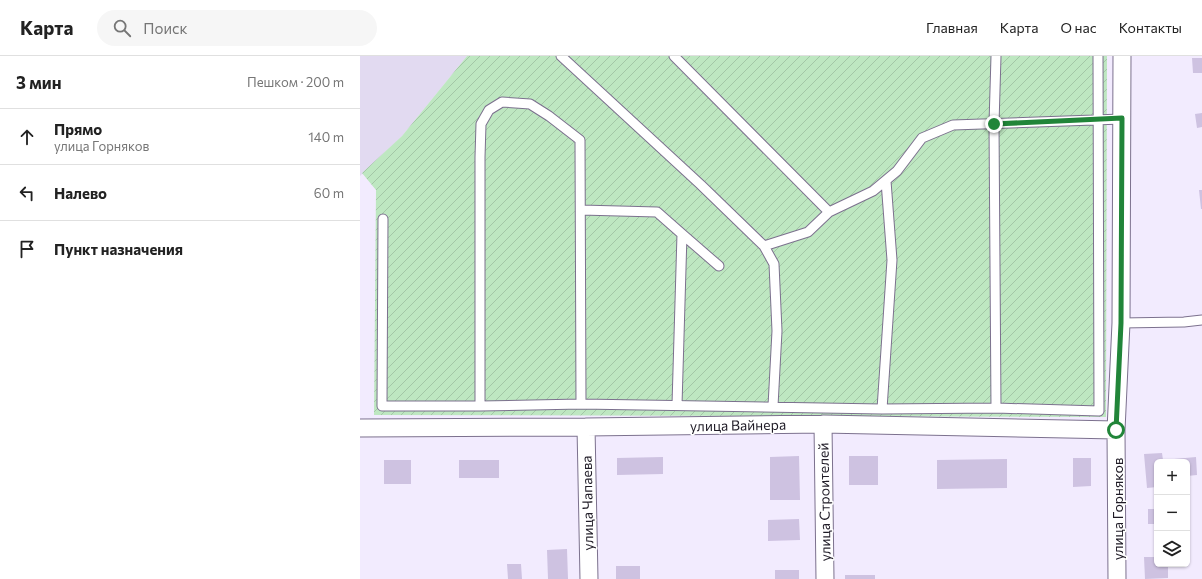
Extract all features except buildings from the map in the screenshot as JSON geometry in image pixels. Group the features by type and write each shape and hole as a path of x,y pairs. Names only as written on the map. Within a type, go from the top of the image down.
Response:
{"street":[{"name":"улица Горняков","path":"1117,579 1116,430 1121,323 1122,56"},
{"name":"улица Вайнера","path":"360,428 823,424 1116,430"},
{"name":"улица Строителей","path":"823,424 825,579"},
{"name":"улица Чапаева","path":"586,427 589,579"}],"lane":[{"path":"561,56 701,185 764,246 774,264 777,331 773,406"},
{"path":"674,56 829,212"},
{"path":"996,56 994,124 996,408"},
{"path":"383,219 382,406 581,404 882,409 996,408 1099,410 1098,56"},
{"path":"480,406 481,124 489,110 502,102 530,104 549,116 580,140 581,404"},
{"path":"764,246 808,232 829,212 873,191 897,171 922,138 953,126 1122,118"},
{"path":"882,409 892,260 886,181"},
{"path":"581,210 657,212 719,266"},
{"path":"676,406 682,234"},
{"path":"1121,323 1202,320"}],"shaded area":[{"path":"360,56 467,56 402,136 360,176"}],"green space":[{"path":"467,56 1107,56 1106,417 374,415 376,190 362,173 402,136"}],"route":[{"path":"994,124 1107,120 1122,118 1121,323 1116,430"}]}
